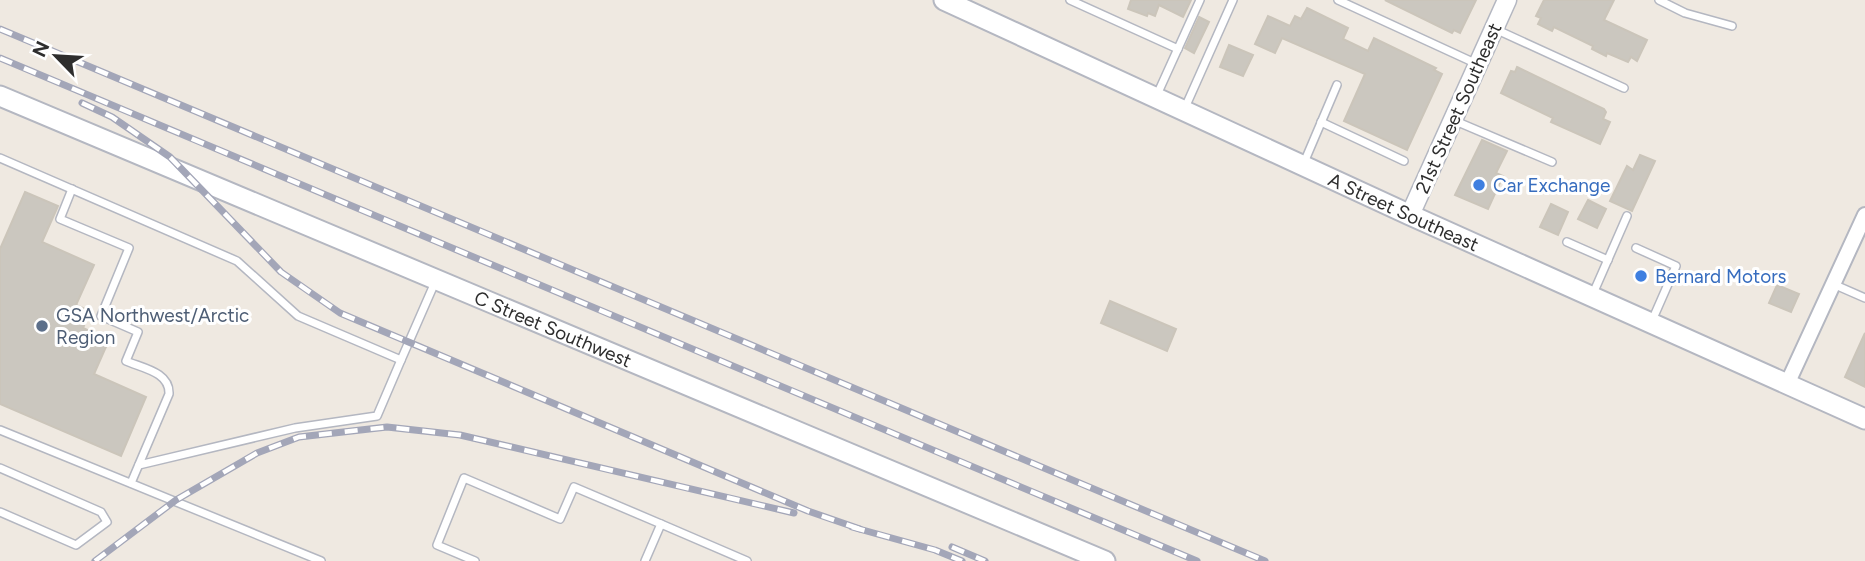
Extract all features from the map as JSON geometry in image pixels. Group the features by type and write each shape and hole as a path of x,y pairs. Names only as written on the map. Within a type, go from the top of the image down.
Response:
{"main road":[{"name":"A Street Southeast","path":"957,3 1410,215 1788,382 1865,419"},
{"name":"C Street Southwest","path":"0,96 1105,561"}],"street":[{"name":"21st Street Southeast","path":"1410,215 1507,0"},
{"path":"1788,382 1865,215"}],"lane":[{"path":"1070,0 1178,49"},
{"path":"1156,98 1200,0"},
{"path":"1184,110 1233,0"},
{"path":"1338,0 1478,64"},
{"path":"1659,0 1685,13 1731,26"},
{"path":"1494,29 1624,88"},
{"path":"1302,165 1337,85"},
{"path":"1453,119 1552,162"},
{"path":"1321,122 1404,161"},
{"path":"0,158 237,261 298,316 401,360"},
{"path":"72,189 60,219 130,248 101,316 138,332 126,361 164,377 168,385 169,394 131,483"},
{"path":"1591,297 1628,216"},
{"path":"1567,242 1608,260"},
{"path":"1636,248 1676,266 1651,323"},
{"path":"139,465 295,428 377,416 436,280"},
{"path":"1833,284 1865,298"},
{"path":"0,430 321,561"},
{"path":"0,468 101,512 107,522 76,545 0,512"},
{"path":"475,561 437,545 464,478 560,519 574,486 747,561"},
{"path":"645,561 661,524"}],"building":[{"path":"1131,0 1191,0 1183,17 1159,5 1155,16 1148,13 1147,16 1128,9"},
{"path":"1385,0 1476,0 1460,33 1454,30 1452,33"},
{"path":"1544,0 1614,0 1604,20 1647,40 1637,61 1631,57 1628,62 1607,53 1606,56 1592,49 1593,46 1554,27 1552,31 1538,24 1541,18 1536,16"},
{"path":"1307,8 1348,28 1343,39 1368,51 1374,38 1436,68 1434,70 1442,74 1407,150 1344,121 1365,74 1282,38 1275,53 1255,44 1268,16 1290,26 1295,16 1301,19"},
{"path":"1199,17 1209,22 1194,53 1185,48"},
{"path":"1229,45 1253,55 1243,76 1220,67"},
{"path":"1517,67 1604,109 1606,112 1603,119 1610,122 1600,144 1551,122 1553,118 1501,93 1511,71 1515,72"},
{"name":"Car Exchange","path":"1482,140 1507,151 1496,173 1503,176 1488,209 1455,195"},
{"path":"1640,155 1655,161 1632,211 1610,201 1627,166 1633,170"},
{"name":"GSA Northwest/Arctic Region","path":"25,192 58,206 42,242 94,265 76,305 90,311 83,328 109,340 94,374 146,397 121,456 0,404 0,249"},
{"path":"1588,200 1606,209 1597,228 1578,219"},
{"path":"1551,204 1568,212 1558,235 1540,227"},
{"path":"1777,285 1799,294 1791,312 1769,303"},
{"path":"1110,301 1176,329 1167,351 1101,323"},
{"path":"1865,333 1865,387 1845,377"}],"railway":[{"path":"0,29 1265,561"},
{"path":"0,58 1197,561"},
{"path":"82,103 112,117 170,157 281,272 340,313 808,511 860,529"},
{"path":"95,561 176,500 257,453 299,437 387,427 460,435 794,513"},
{"path":"852,527 935,550 962,561"},
{"path":"952,547 985,561"}],"place":[{"name":"Car Exchange","path":"1479,185"},
{"name":"Bernard Motors","path":"1641,276"},
{"name":"GSA Northwest/Arctic Region","path":"42,326"}]}
